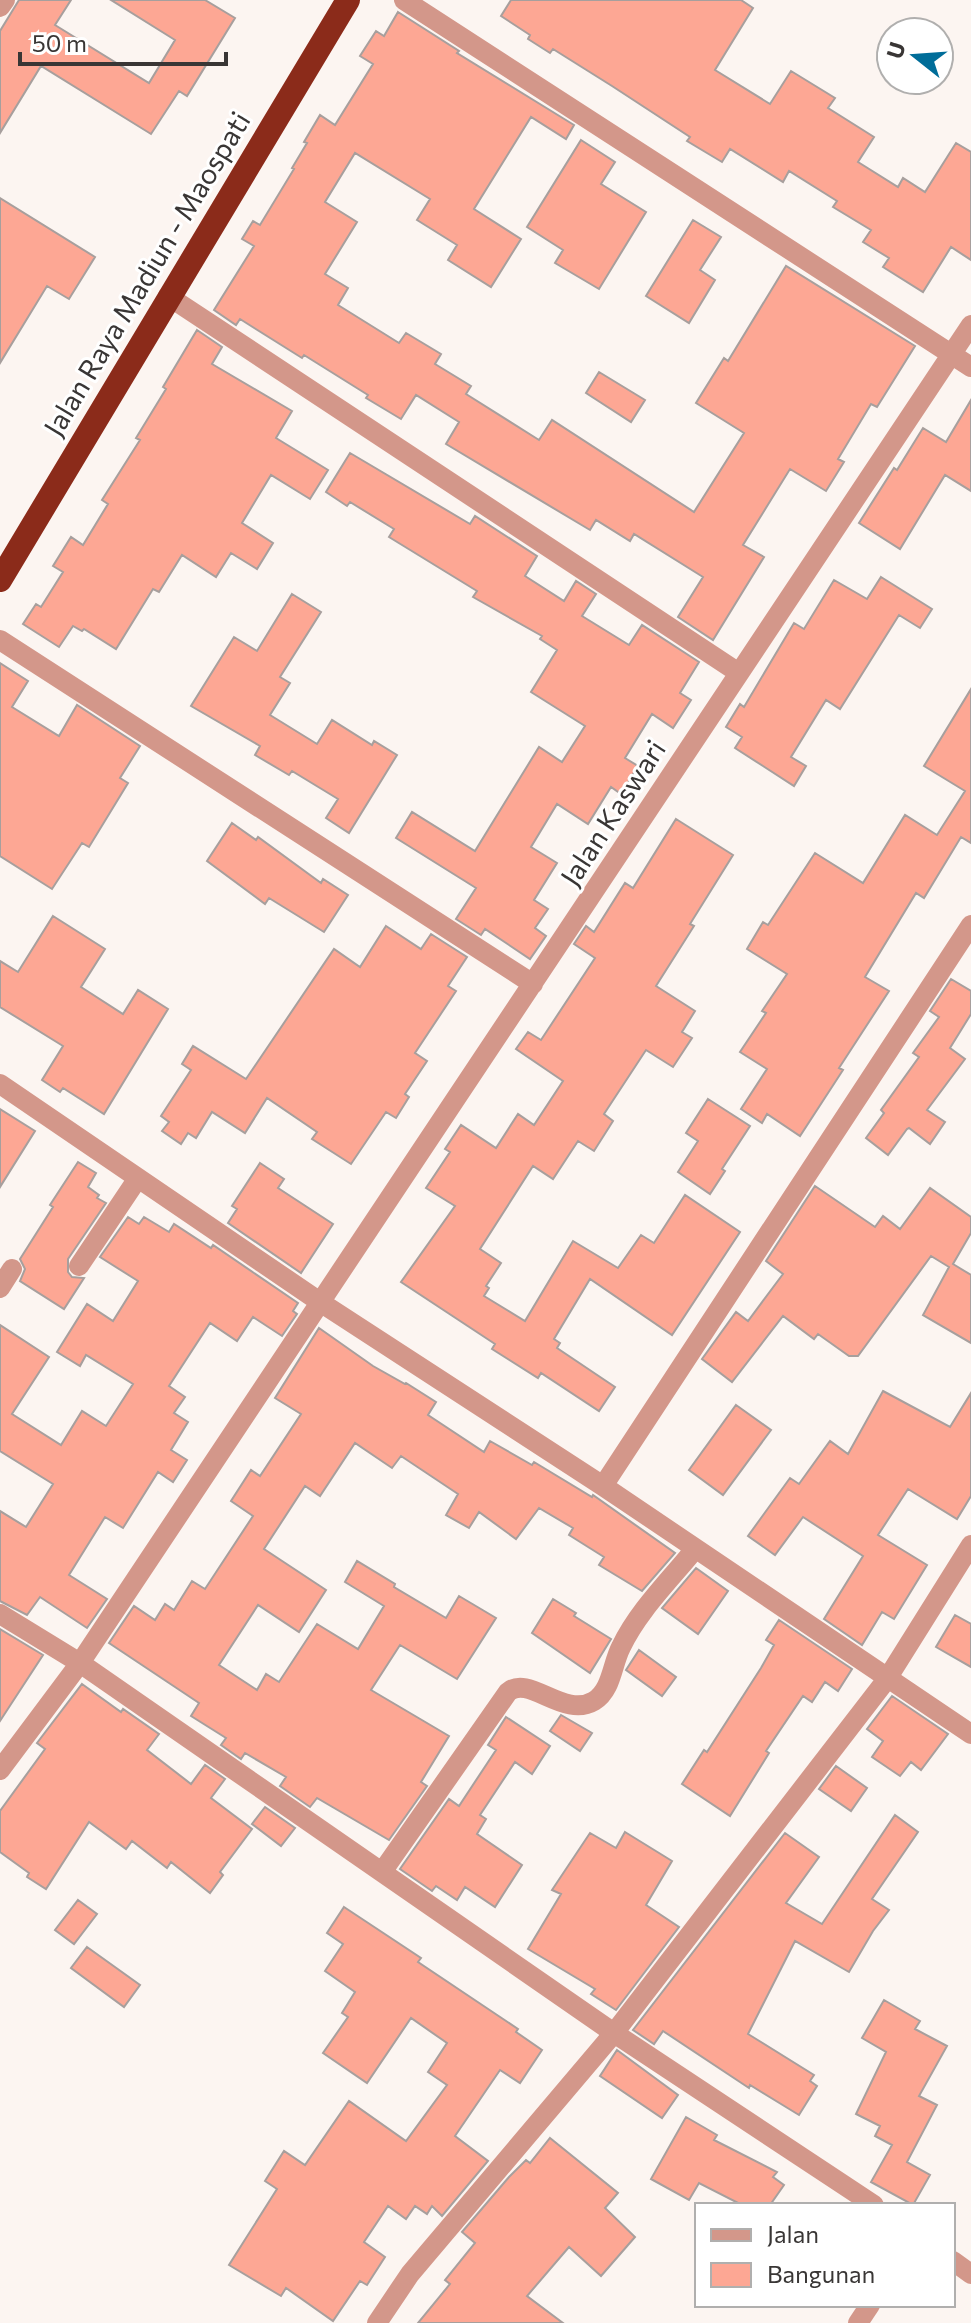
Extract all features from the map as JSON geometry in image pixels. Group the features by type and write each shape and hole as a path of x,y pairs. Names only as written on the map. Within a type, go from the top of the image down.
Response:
{"highway":[{"name":"Jalan Raya Madiun - Maospati","path":"0,580 348,0"}],"street":[{"path":"0,7 5,0"},
{"path":"404,0 971,367"},
{"path":"168,296 739,673"},
{"name":"Jalan Kaswari","path":"0,1770 80,1663 971,325"},
{"path":"0,640 533,984"},
{"path":"603,1486 971,925"},
{"path":"0,1084 320,1302 603,1486 971,1734"},
{"path":"79,1266 138,1178"},
{"path":"0,1288 12,1269"},
{"path":"377,2323 410,2274 614,2033 887,1679 971,1545"},
{"path":"382,1872 513,1688 526,1687 560,1703 587,1704 595,1701 605,1689 629,1630 695,1549"},
{"path":"0,1614 80,1663 614,2033 871,2203"}],"building":[{"path":"19,0 71,0 55,25 149,83 175,40 111,0 205,0 235,18 187,96 179,91 151,134 41,66 0,133 0,31"},
{"path":"511,0 741,0 753,8 715,70 770,104 791,71 835,98 828,108 874,137 858,162 898,187 903,178 925,192 956,143 971,152 971,260 951,247 923,292 883,267 889,258 863,242 871,230 833,207 837,201 789,171 783,182 730,149 722,162 687,141 690,137 612,86 553,49 550,53 528,39 530,35 501,16"},
{"path":"398,12 459,51 457,53 574,125 566,139 531,117 474,209 521,239 491,287 448,260 457,245 417,220 430,199 355,153 325,202 357,222 325,274 348,288 338,305 399,343 406,333 441,354 435,364 471,386 466,394 539,440 552,420 694,512 744,433 696,403 724,358 728,361 786,266 915,346 877,407 871,404 838,459 844,462 826,491 790,469 743,545 764,557 713,640 678,617 703,577 634,534 630,541 596,520 590,530 446,444 459,422 416,395 401,419 304,355 302,358 240,319 236,325 214,310 254,246 242,239 253,221 260,225 294,169 307,143 304,142 320,115 335,125 373,64 360,56 376,31 384,36"},
{"path":"581,140 615,162 601,184 646,212 599,289 555,263 563,250 527,227"},
{"path":"0,198 95,257 69,299 47,286 0,363"},
{"path":"693,220 721,237 700,270 715,280 689,323 646,296"},
{"path":"197,330 222,347 212,364 292,411 276,438 328,470 310,499 271,475 242,523 273,543 257,569 231,553 216,577 182,555 159,592 153,589 116,649 84,629 82,631 73,626 59,647 23,624 36,604 41,607 63,572 53,566 71,537 83,545 108,504 102,500 140,440 136,438"},
{"path":"599,372 645,400 631,422 586,393"},
{"path":"971,400 971,491 945,475 900,549 859,523 923,428 946,442"},
{"path":"350,453 470,524 475,516 537,556 525,576 564,601 576,581 596,594 582,616 629,645 642,625 699,662 680,693 691,700 673,728 652,714 625,758 638,766 621,794 611,787 588,824 557,804 531,847 557,863 534,900 548,909 535,928 546,936 530,959 485,929 481,935 456,919 476,888 396,838 412,812 475,851 539,747 562,762 585,726 531,692 557,650 540,639 542,636 473,597 477,591 389,537 394,529 350,502 347,506 326,492"},
{"path":"881,577 932,609 920,628 899,615 840,709 826,700 791,757 806,766 794,786 735,748 742,737 726,727 740,704 744,707 794,623 804,629 834,580 867,599"},
{"path":"292,594 321,612 280,677 290,683 270,715 317,744 332,720 372,745 374,741 397,755 349,833 326,818 338,799 292,771 289,775 255,755 260,746 191,706 234,637 257,651"},
{"path":"0,663 28,681 12,707 59,736 77,705 140,746 120,778 128,783 89,847 82,843 52,889 0,856"},
{"path":"971,689 971,843 961,837 924,898 916,893 865,977 889,991 800,1136 767,1114 762,1123 741,1109 767,1069 740,1052 787,974 747,949 763,922 768,925 815,853 863,883 905,815 937,835 965,791 924,766"},
{"path":"676,819 733,855 656,986 695,1011 682,1032 692,1038 673,1067 646,1050 604,1114 613,1121 594,1151 578,1141 553,1179 533,1166 480,1249 501,1263 486,1286 489,1288 484,1296 525,1321 573,1241 618,1268 641,1235 654,1243 685,1195 740,1232 672,1335 590,1279 554,1339 560,1343 557,1348 615,1387 599,1411 541,1373 538,1378 492,1349 495,1344 401,1282 455,1206 426,1188 450,1152 445,1149 461,1125 496,1148 518,1114 534,1125 563,1081 516,1049 528,1032 541,1040 595,958 574,944 586,926 594,932 625,883 633,888"},
{"path":"232,823 256,840 258,837 321,883 323,879 348,895 324,932 269,898 265,904 207,861"},
{"path":"53,916 105,949 81,987 123,1014 138,990 168,1009 104,1114 63,1088 60,1092 42,1080 63,1046 0,1007 0,961 18,972"},
{"path":"386,926 421,949 431,934 467,957 448,986 456,991 415,1053 427,1061 405,1094 409,1097 396,1118 386,1112 351,1164 312,1139 317,1132 267,1098 245,1133 212,1112 196,1138 188,1133 181,1144 162,1131 169,1122 161,1116 191,1070 182,1064 193,1046 246,1079 334,949 360,967"},
{"path":"951,979 971,991 971,1014 950,1048 965,1059 927,1110 945,1122 930,1144 907,1129 888,1155 866,1138 884,1113 881,1110 919,1057 913,1053 939,1017 930,1011"},
{"path":"708,1099 750,1126 710,1194 678,1172 698,1141 686,1133"},
{"path":"0,1109 35,1131 0,1187"},
{"path":"78,1162 96,1173 88,1187 106,1203 68,1259 68,1272 72,1277 84,1278 64,1309 20,1281 25,1269 20,1259"},
{"path":"260,1163 284,1179 278,1188 333,1224 301,1273 228,1223 237,1209 232,1206"},
{"path":"815,1186 875,1227 883,1216 900,1229 930,1188 971,1217 971,1233 953,1264 971,1275 971,1343 923,1315 949,1267 931,1256 858,1356 849,1356 818,1334 814,1339 783,1316 732,1382 702,1359 736,1312 748,1321 783,1274 766,1261"},
{"path":"128,1217 139,1224 144,1217 169,1232 174,1224 211,1248 213,1245 298,1303 293,1311 297,1314 282,1336 253,1317 237,1341 210,1323 169,1386 185,1397 174,1413 188,1422 171,1450 187,1460 173,1482 158,1472 123,1528 105,1517 69,1575 107,1599 87,1628 40,1597 27,1615 0,1601 0,1511 26,1527 53,1484 0,1451 0,1325 49,1357 12,1414 61,1445 82,1411 106,1426 133,1384 86,1355 80,1366 57,1352 87,1304 113,1321 138,1281 100,1257"},
{"path":"319,1328 373,1366 436,1402 428,1415 484,1452 490,1441 532,1465 534,1462 593,1495 675,1553 642,1591 599,1565 604,1557 569,1535 573,1528 539,1508 516,1539 479,1512 469,1528 446,1515 458,1494 401,1456 392,1468 355,1443 320,1496 305,1486 264,1549 326,1590 299,1632 258,1605 219,1665 257,1690 266,1674 279,1682 317,1624 358,1649 384,1606 345,1582 357,1561 446,1618 459,1596 496,1618 457,1679 400,1645 371,1690 449,1736 421,1782 427,1786 389,1840 317,1798 310,1807 280,1786 286,1777 245,1753 241,1759 221,1745 226,1738 191,1716 199,1703 109,1643 134,1606 155,1620 165,1604 174,1610 192,1581 205,1589 253,1516 231,1501 251,1470 260,1476 301,1414 275,1398"},
{"path":"883,1391 950,1427 971,1393 971,1496 957,1519 908,1489 878,1535 927,1565 894,1619 882,1612 862,1645 824,1619 863,1556 803,1517 775,1555 748,1536 790,1478 799,1484 830,1441 848,1454"},
{"path":"736,1405 771,1430 723,1495 689,1470"},
{"path":"696,1568 728,1591 698,1634 662,1608"},
{"path":"553,1599 611,1639 590,1673 532,1633"},
{"path":"955,1615 971,1624 971,1667 936,1647"},
{"path":"779,1620 852,1669 838,1691 825,1682 812,1702 803,1696 766,1751 769,1753 730,1816 682,1784 704,1750 707,1752 761,1668 774,1645 766,1640"},
{"path":"0,1629 43,1655 0,1721"},
{"path":"639,1650 676,1677 662,1696 626,1670"},
{"path":"82,1684 159,1734 147,1750 191,1784 205,1765 225,1779 211,1798 252,1829 220,1872 223,1875 210,1893 171,1862 167,1868 132,1841 126,1849 89,1822 46,1889 27,1877 29,1873 0,1852 0,1811 45,1749 37,1743"},
{"path":"892,1696 948,1734 921,1770 911,1762 900,1776 872,1757 883,1741 867,1729"},
{"path":"561,1715 592,1733 580,1751 550,1731"},
{"path":"506,1717 550,1746 532,1774 515,1762 480,1815 486,1819 477,1834 522,1865 495,1907 465,1887 457,1900 436,1886 432,1891 400,1869 449,1799 459,1806 496,1750 488,1745"},
{"path":"836,1766 867,1788 851,1811 819,1789"},
{"path":"265,1807 295,1828 281,1846 252,1824"},
{"path":"895,1815 918,1832 872,1899 889,1910 849,1972 795,1941 748,2034 814,2075 810,2081 817,2086 799,2115 750,2085 749,2088 663,2031 654,2044 633,2030 785,1833 819,1857 786,1903 822,1924"},
{"path":"625,1832 672,1861 646,1905 679,1927 616,2010 591,1994 595,1989 528,1949 561,1894 552,1890 590,1833 616,1848"},
{"path":"78,1900 97,1914 74,1944 55,1930"},
{"path":"344,1907 421,1958 418,1962 518,2029 516,2032 542,2050 520,2083 500,2070 455,2136 488,2161 442,2216 432,2206 427,2214 415,2206 406,2219 388,2206 364,2242 385,2257 367,2285 360,2281 333,2321 286,2288 281,2296 229,2265 277,2189 265,2181 284,2151 305,2165 349,2101 406,2141 447,2085 428,2072 447,2043 411,2018 367,2083 323,2053 348,2017 342,2013 355,1992 325,1971 343,1944 327,1933"},
{"path":"87,1947 140,1985 124,2007 71,1968"},
{"path":"884,2000 920,2021 915,2029 947,2046 919,2096 937,2105 907,2162 930,2175 914,2203 871,2182 892,2145 875,2136 880,2126 856,2114 886,2052 862,2038"},
{"path":"617,2050 678,2095 662,2118 600,2076"},
{"path":"686,2117 717,2135 714,2140 777,2172 773,2177 784,2185 771,2203 738,2203 699,2183 689,2200 651,2179"},
{"path":"550,2138 618,2193 605,2208 635,2237 601,2276 569,2247 527,2296 563,2323 418,2323 450,2284 445,2280 475,2243 462,2232 509,2177 526,2160 530,2163"}]}
